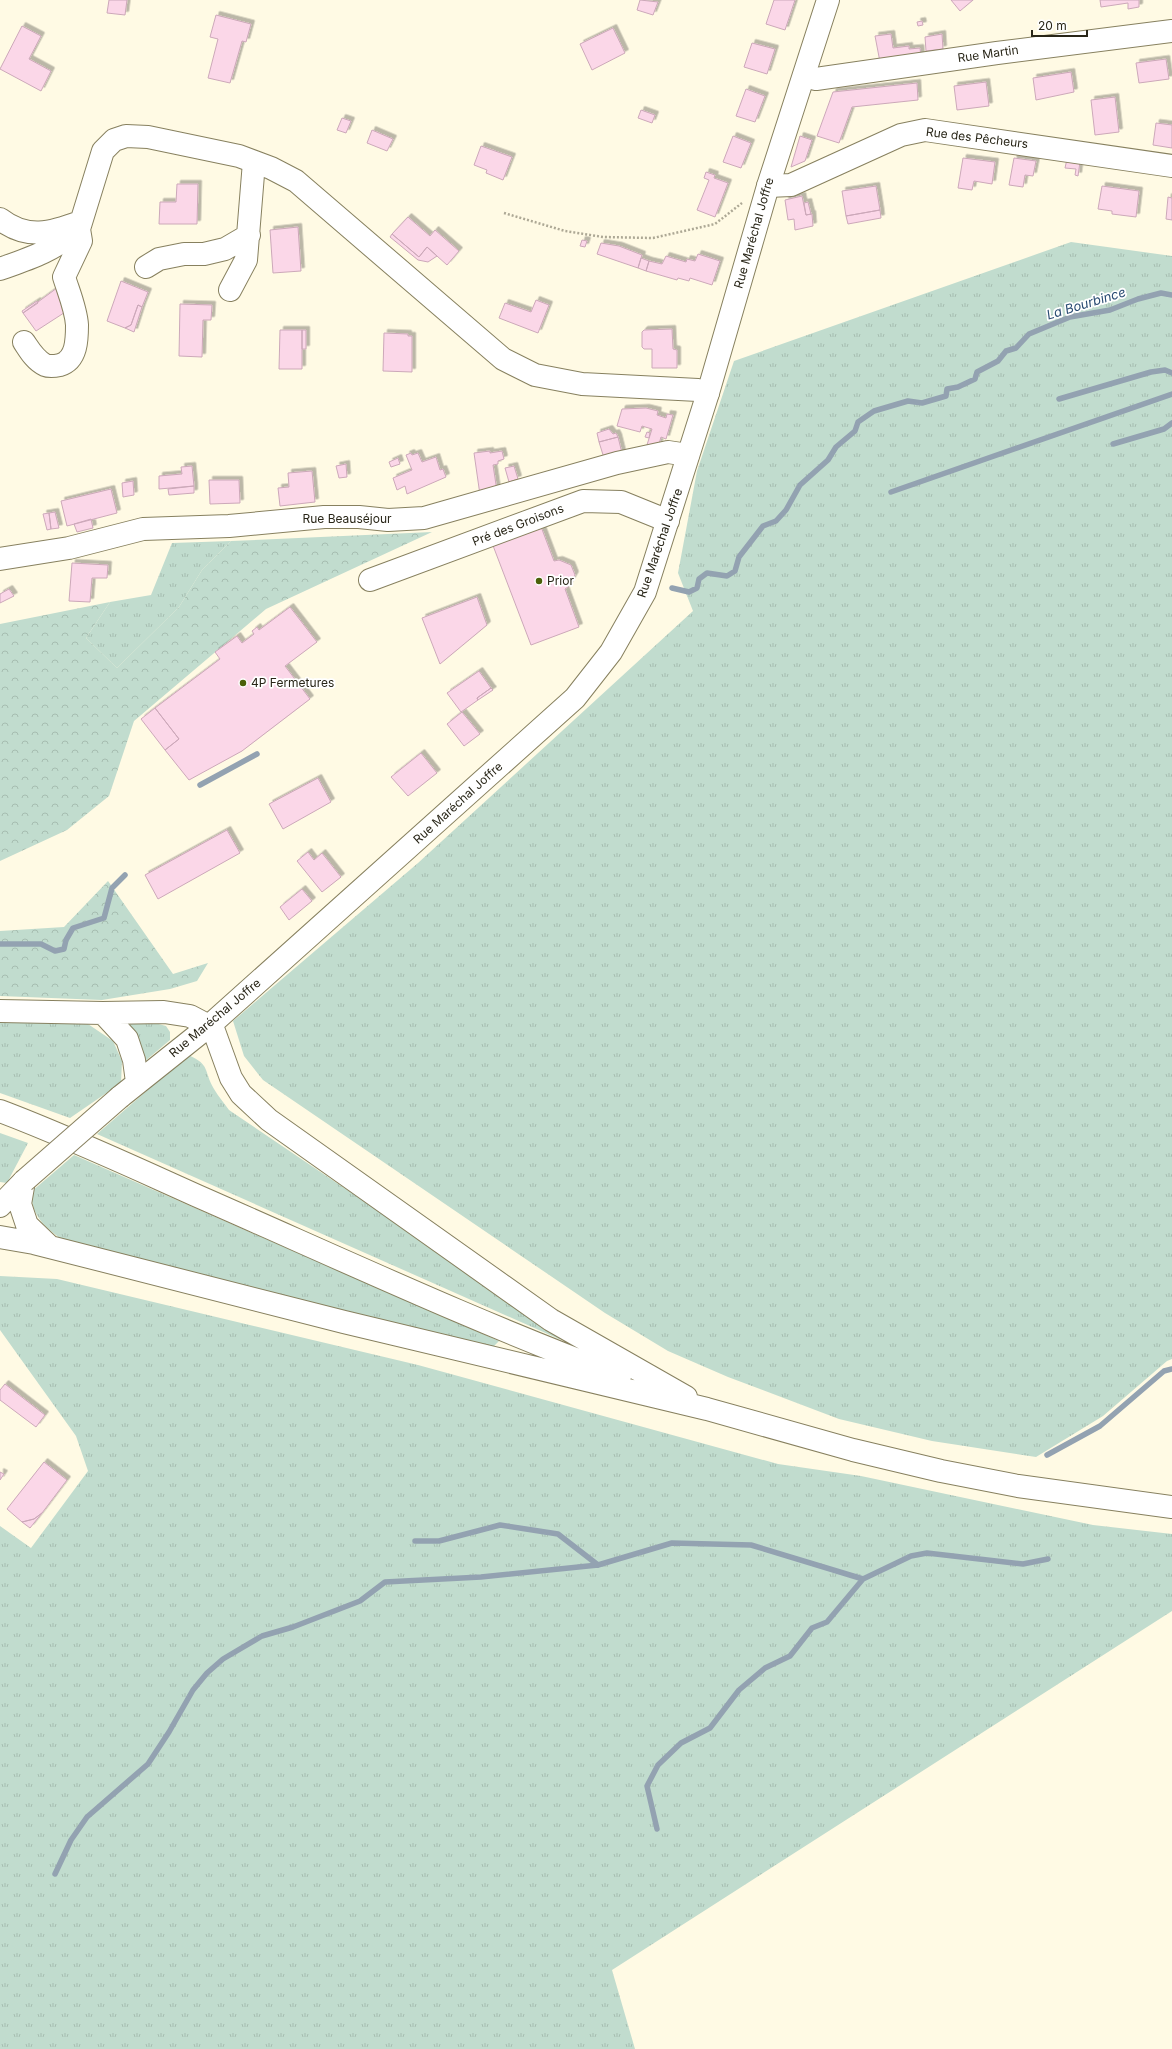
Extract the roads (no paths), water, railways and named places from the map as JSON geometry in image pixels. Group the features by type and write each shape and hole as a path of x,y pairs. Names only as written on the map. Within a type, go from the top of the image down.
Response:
{"main road":[{"name":"Rue Maréchal Joffre","path":"0,1206 24,1181 120,1097 209,1026 575,698 611,652 645,592 708,393 766,193 828,0"},
{"name":"Rue Martin","path":"804,76 816,79 997,53 1172,31"},
{"name":"Rue des Pêcheurs","path":"766,193 791,185 901,135 926,130 1172,166"},
{"path":"24,342 35,358 45,365 52,367 63,364 72,357 76,345 77,325 74,308 64,277 67,267 82,241 80,225 104,152 114,140 126,136 148,137 239,156 296,181 497,354 535,375 582,384 698,390 708,393"},
{"path":"230,290 246,260 254,162"},
{"path":"0,219 20,231 34,233 52,232 80,225"},
{"path":"0,269 35,257 61,244 80,225"},
{"path":"146,267 159,259 184,254 204,254 225,249 249,235"},
{"name":"Rue Beauséjour","path":"0,559 69,548 143,529 229,526 324,517 359,517 388,520 424,518 617,463 668,452 688,455"},
{"name":"Pré des Groisons","path":"370,580 583,501 621,502 668,521"},
{"path":"0,1011 103,1014 164,1012 190,1016 209,1026 214,1031 231,1078 238,1089 268,1120 551,1320 707,1409"},
{"path":"103,1014 127,1039 134,1060 138,1082"},
{"path":"0,1112 99,1150 200,1197 554,1352 707,1409"},
{"path":"24,1181 20,1204 27,1225 51,1248"},
{"path":"0,1237 34,1243 344,1322 707,1409 853,1450 941,1471 1018,1486 1172,1507"}],"waterway":[{"name":"La Bourbince","path":"672,588 689,592 697,588 699,579 707,573 727,576 735,571 739,557 763,526 776,521 786,510 800,485 828,460 836,447 855,431 858,422 874,411 908,401 922,403 946,396 947,389 958,387 975,379 977,372 998,361 1006,351 1016,348 1029,334 1070,317 1110,310 1138,299 1161,293 1172,295"},
{"path":"1059,399 1151,372 1165,370 1172,373"},
{"path":"891,492 1172,394"},
{"path":"1113,444 1164,429 1172,423"},
{"name":"La Bourbince","path":"200,785 257,754"},
{"name":"La Bourbince","path":"0,944 41,944 55,951 64,949 66,940 73,928 104,918 112,888 125,875"},
{"path":"1047,1455 1100,1426 1164,1371 1172,1369"},
{"path":"415,1541 439,1541 500,1525 558,1534 598,1565"},
{"path":"55,1874 71,1840 87,1817 148,1764 169,1732 193,1690 207,1673 223,1659 262,1636 293,1627 360,1601 385,1582 481,1577 598,1565 672,1543 751,1545 863,1579 911,1556 927,1553 1023,1564 1048,1559"},
{"path":"657,1829 647,1786 658,1765 681,1743 710,1728 739,1690 765,1668 790,1656 812,1628 827,1622 863,1579"}],"place":[{"name":"Prior","path":"539,581"},
{"name":"4P Fermetures","path":"243,683"}]}
